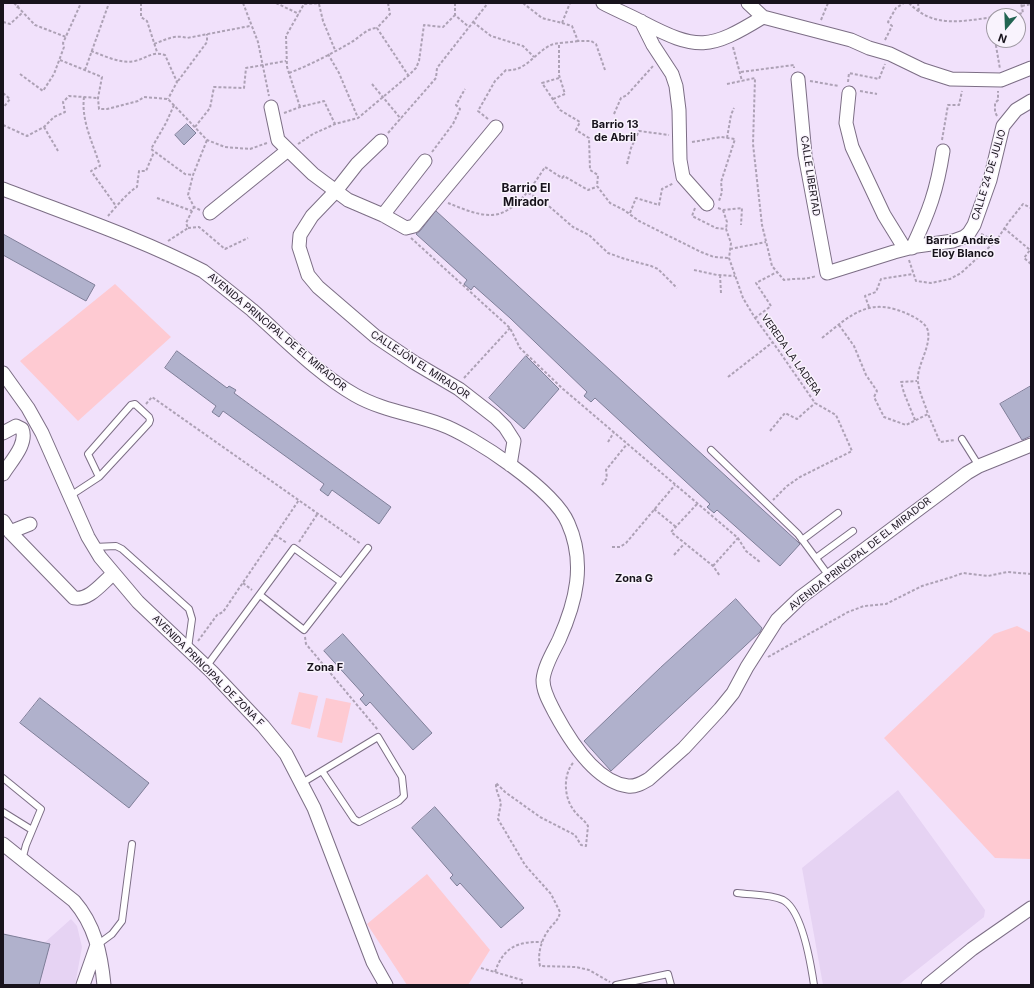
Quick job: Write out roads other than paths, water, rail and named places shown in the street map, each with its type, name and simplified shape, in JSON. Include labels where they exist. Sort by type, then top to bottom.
[{"type":"street","points":[[604,3],[668,36],[694,43],[706,44],[729,37],[763,17]]},
{"type":"street","points":[[748,3],[763,17],[851,40],[885,52],[936,75],[964,80],[1000,80],[1031,68]]},
{"type":"street","points":[[641,21],[653,45],[672,74],[676,86],[679,110],[679,141],[683,177],[712,206]]},
{"type":"street","name":"CALLE LIBERTAD","points":[[798,79],[805,155],[827,272]]},
{"type":"street","points":[[848,90],[846,123],[852,147],[884,216],[908,248],[926,219],[936,190],[943,151]]},
{"type":"street","name":"CALLE 24 DE JULIO","points":[[827,272],[908,248],[953,241],[964,237],[972,229],[990,180],[1004,126],[1016,110],[1031,101]]},
{"type":"street","points":[[272,113],[278,140],[335,192],[348,200],[383,215],[405,228],[414,226],[438,199],[496,127]]},
{"type":"street","name":"CALLEJÓN EL MIRADOR","points":[[381,141],[357,164],[335,192],[312,216],[300,235],[299,247],[312,281],[375,336],[470,397],[500,422],[512,436],[513,449],[510,465]]},
{"type":"street","points":[[210,213],[288,150]]},
{"type":"street","points":[[383,215],[425,161]]},
{"type":"street","name":"AVENIDA PRINCIPAL DE EL MIRADOR","points":[[3,189],[89,221],[204,271],[319,369],[355,395],[393,411],[424,419],[458,431],[510,465],[563,513],[573,536],[576,551],[578,572],[576,592],[566,624],[546,669],[543,682],[552,706],[565,732],[581,754],[599,771],[621,785],[640,785],[649,779],[684,748],[720,709],[732,693],[777,620],[801,597],[953,482],[978,466],[1031,445]]},
{"type":"street","name":"AVENIDA PRINCIPAL DE ZONA F","points":[[3,373],[28,408],[42,433],[94,547],[113,574],[138,602],[206,667],[278,743],[302,783],[314,808],[373,962],[386,985]]},
{"type":"street","points":[[3,434],[16,426],[22,429],[23,433],[21,445],[3,474]]},
{"type":"street","points":[[6,527],[30,524]]},
{"type":"street","points":[[6,527],[74,598],[81,599],[88,596],[113,574]]},
{"type":"street","points":[[3,844],[74,901],[88,920],[97,945],[104,985]]},
{"type":"street","points":[[928,985],[972,948],[1031,908]]},
{"type":"street","points":[[82,985],[97,945]]},
{"type":"lane","points":[[70,497],[99,477],[149,423],[150,420],[135,404],[131,405],[88,454],[99,477]]},
{"type":"lane","points":[[962,439],[978,466]]},
{"type":"lane","points":[[711,450],[802,540],[829,576]]},
{"type":"lane","points":[[802,540],[838,513]]},
{"type":"lane","points":[[816,558],[853,531]]},
{"type":"lane","points":[[94,547],[116,546],[122,549],[189,609],[192,619],[189,651]]},
{"type":"lane","points":[[206,667],[294,548],[341,582]]},
{"type":"lane","points":[[260,595],[304,630],[368,548]]},
{"type":"lane","points":[[302,783],[378,737],[402,776],[404,796],[399,801],[359,822],[354,819],[322,771]]},
{"type":"lane","points":[[3,778],[41,808],[22,860]]},
{"type":"lane","points":[[3,812],[32,830]]},
{"type":"lane","points":[[97,945],[112,934],[122,921],[132,844]]},
{"type":"lane","points":[[737,893],[782,900],[793,910],[811,966],[814,985]]},
{"type":"lane","points":[[616,984],[643,982],[668,974],[671,985]]},
{"type":"district","name":"Barrio 13 de Abril","points":[[615,131]]},
{"type":"district","name":"Barrio El Mirador","points":[[526,195]]},
{"type":"district","name":"Barrio Andrés Eloy Blanco","points":[[963,247]]},
{"type":"district","name":"Zona G","points":[[634,579]]},
{"type":"district","name":"Zona F","points":[[325,668]]}]
